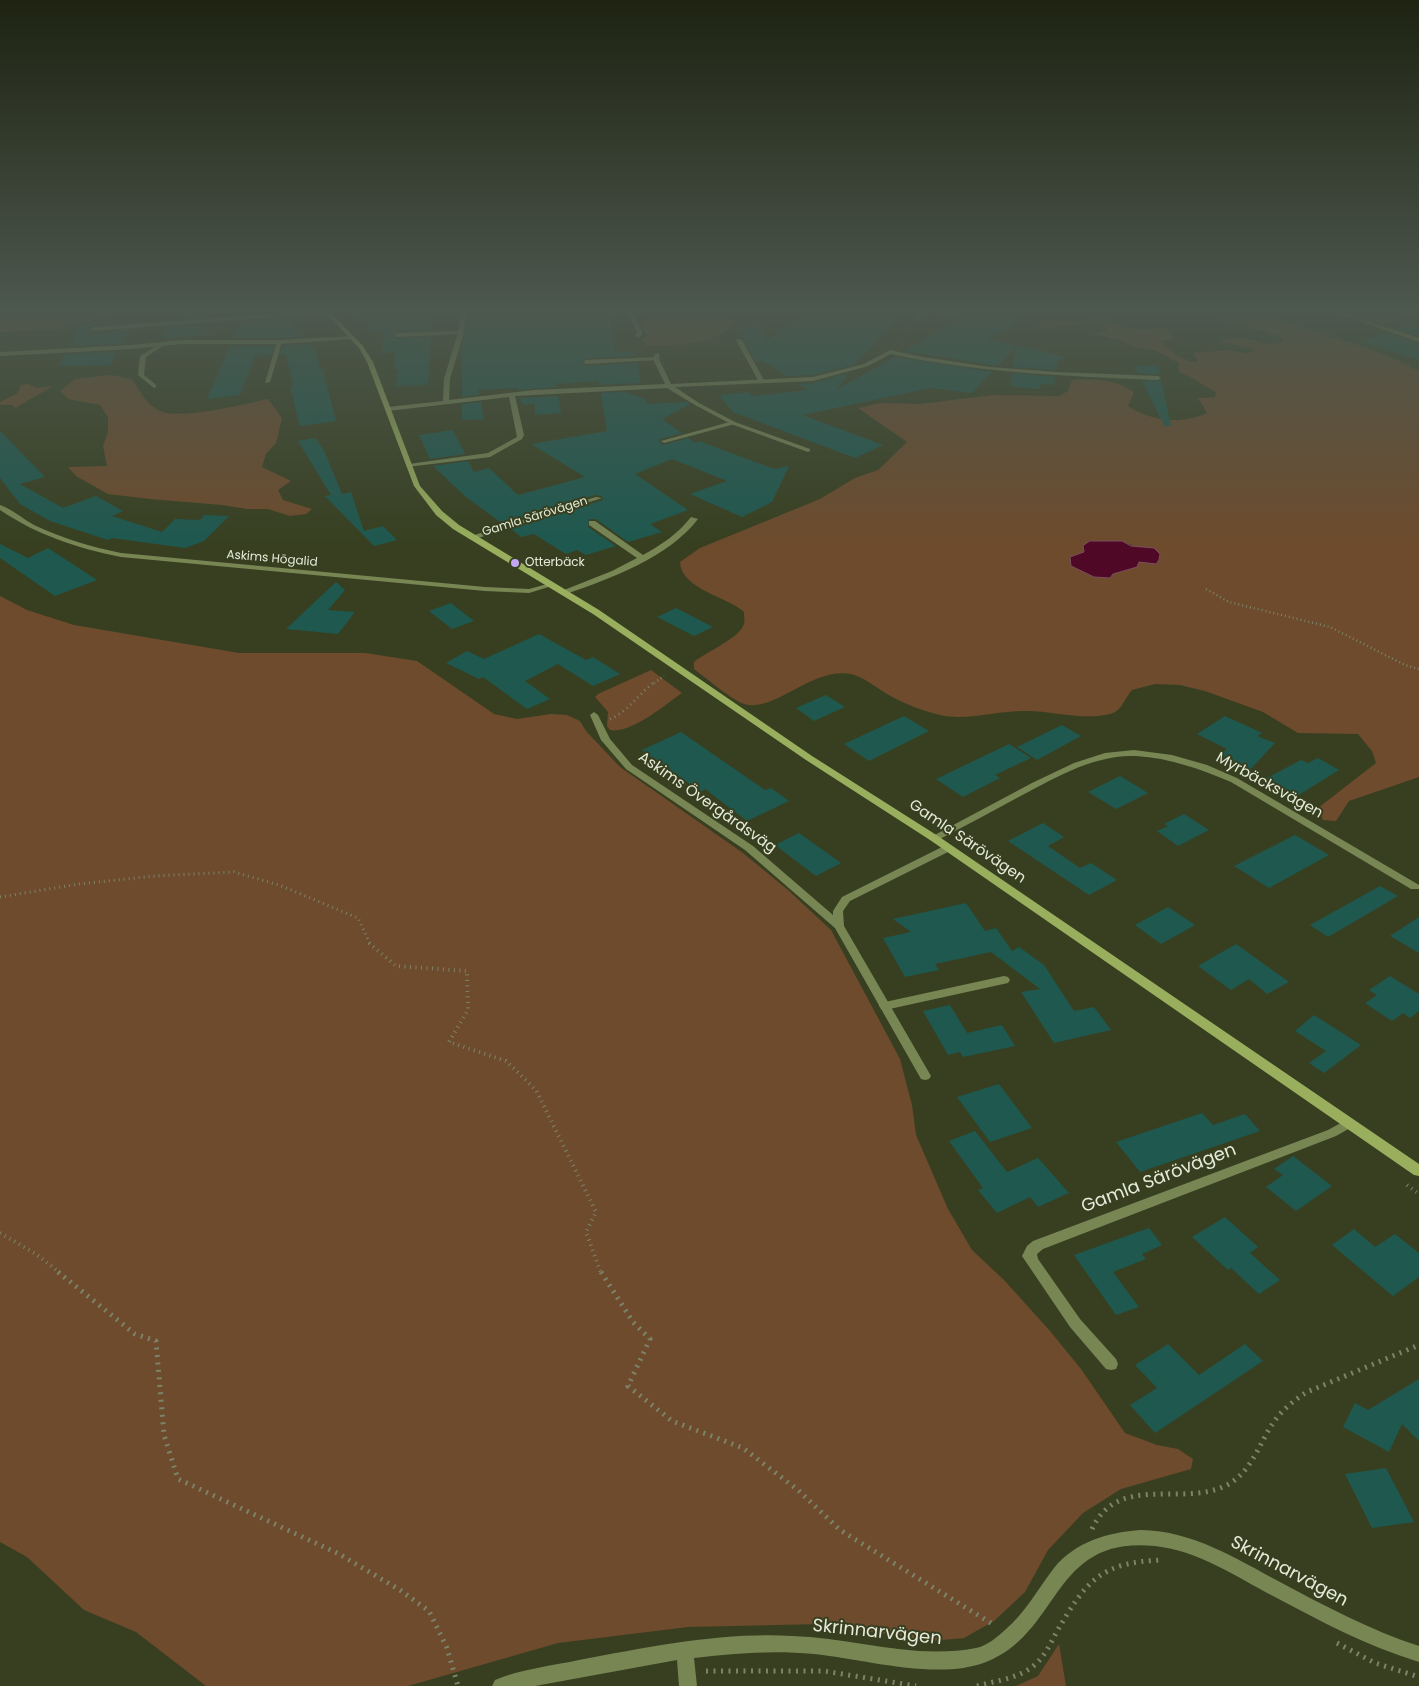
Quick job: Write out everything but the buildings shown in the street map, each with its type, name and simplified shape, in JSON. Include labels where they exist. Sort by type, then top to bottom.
[{"type":"street","name":"Gamla Särövägen","points":[[380,388],[417,486],[439,513],[472,537],[596,612],[809,758],[934,838],[1419,1171]]},
{"type":"street","points":[[446,402],[447,388]]},
{"type":"street","points":[[388,410],[562,390],[623,388]]},
{"type":"street","points":[[671,388],[707,410],[734,423],[808,450]]},
{"type":"street","points":[[409,466],[490,455],[520,438],[521,435],[512,395]]},
{"type":"street","points":[[664,441],[734,423]]},
{"type":"street","name":"Gamla Särövägen","points":[[472,537],[598,498]]},
{"type":"street","name":"Askims Högalid","points":[[0,508],[40,532],[100,551],[121,555],[495,590],[530,591],[551,585]]},
{"type":"street","points":[[563,592],[590,583],[642,558],[670,542],[694,518]]},
{"type":"street","points":[[592,524],[642,558]]},
{"type":"street","name":"Askims Övergårdsväg","points":[[596,719],[615,754],[628,767],[749,848],[839,926],[925,1076]]},
{"type":"street","name":"Myrbäcksvägen","points":[[934,838],[1077,766],[1112,755],[1151,754],[1204,767],[1234,780],[1415,887]]},
{"type":"street","points":[[839,926],[838,911],[846,899],[948,848]]},
{"type":"street","points":[[885,1006],[1004,980]]},
{"type":"street","name":"Gamla Särövägen","points":[[1111,1364],[1075,1323],[1033,1263],[1029,1256],[1032,1250],[1038,1245],[1332,1133],[1348,1124]]},
{"type":"street","name":"Skrinnarvägen","points":[[501,1686],[684,1649],[794,1644],[921,1661],[954,1660],[980,1656],[1023,1627],[1062,1572],[1076,1557],[1094,1546],[1120,1539],[1152,1538],[1183,1542],[1214,1554],[1365,1635],[1419,1654]]},
{"type":"street","points":[[684,1649],[688,1678]]},
{"type":"path","points":[[1206,589],[1230,602],[1252,609],[1330,627],[1405,665],[1419,669]]},
{"type":"path","points":[[596,719],[622,714],[646,688],[661,680],[666,673]]},
{"type":"path","points":[[0,897],[80,884],[155,876],[234,872],[279,885],[358,918],[370,944],[396,966],[467,971],[468,1010],[449,1042],[506,1061],[536,1090],[596,1212],[586,1232],[603,1277],[633,1322],[650,1339],[628,1386],[672,1422],[743,1448],[798,1490],[840,1530],[1012,1636]]},
{"type":"path","points":[[0,1233],[36,1254],[135,1334],[156,1341],[164,1435],[178,1480],[339,1554],[400,1590],[429,1611],[447,1648],[458,1686]]},
{"type":"path","points":[[1094,1546],[1090,1534],[1094,1519],[1110,1505],[1128,1498],[1148,1494],[1205,1492],[1227,1485],[1239,1476],[1280,1414],[1294,1400],[1307,1392],[1419,1344]]},
{"type":"path","points":[[977,1686],[1001,1680],[1031,1668],[1050,1643],[1088,1583],[1114,1567],[1138,1560],[1172,1560]]},
{"type":"path","points":[[1334,1642],[1375,1663],[1419,1677]]},
{"type":"path","points":[[688,1678],[824,1671],[916,1686]]},
{"type":"shaded area","points":[[20,388],[50,388],[15,408],[13,405],[0,405],[0,402],[18,393]]},
{"type":"shaded area","points":[[64,388],[137,388],[144,398],[157,409],[173,414],[215,410],[268,399],[282,418],[276,443],[266,454],[262,467],[291,481],[278,490],[283,500],[312,509],[306,514],[290,516],[268,509],[247,509],[108,494],[76,476],[68,467],[107,466],[103,446],[108,432],[108,417],[100,405],[68,399],[60,391]]},
{"type":"shaded area","points":[[1069,388],[1126,388],[1134,392],[1128,406],[1157,418],[1177,420],[1197,417],[1207,413],[1198,398],[1215,397],[1216,392],[1207,388],[1419,388],[1419,777],[1349,801],[1336,821],[1323,820],[1318,808],[1376,763],[1372,751],[1358,734],[1298,733],[1263,712],[1205,691],[1180,685],[1155,684],[1132,690],[1117,710],[1110,714],[1099,716],[1023,711],[950,717],[906,704],[856,675],[851,674],[836,674],[822,677],[768,702],[756,705],[744,704],[726,694],[694,669],[694,662],[730,640],[741,629],[744,623],[744,612],[688,579],[682,571],[680,562],[700,548],[820,499],[855,478],[878,470],[907,442],[858,408],[881,403],[920,404],[993,395],[1059,396],[1068,391]],"holes":[[[1090,541],[1122,541],[1139,548],[1137,567],[1113,574],[1070,557],[1084,552]]]},
{"type":"shaded area","points":[[1090,541],[1122,541],[1131,546],[1154,548],[1160,554],[1159,560],[1156,564],[1139,562],[1137,567],[1113,574],[1110,578],[1094,577],[1071,566],[1070,557],[1084,552],[1083,546]]},
{"type":"shaded area","points":[[0,596],[27,610],[74,625],[239,653],[365,653],[417,661],[494,714],[517,719],[551,714],[567,715],[580,721],[586,731],[620,767],[743,853],[788,890],[831,930],[900,1059],[912,1105],[916,1135],[948,1209],[972,1250],[1004,1280],[1050,1331],[1081,1369],[1125,1433],[1157,1445],[1178,1449],[1193,1459],[1191,1469],[1121,1489],[1083,1513],[1048,1550],[1025,1592],[994,1621],[964,1638],[932,1641],[820,1624],[688,1627],[558,1643],[408,1686],[206,1686],[136,1632],[84,1610],[27,1557],[0,1542]]},
{"type":"shaded area","points":[[651,670],[682,693],[638,723],[628,728],[610,730],[607,726],[608,712],[595,697]]},
{"type":"shaded area","points":[[1059,1644],[1066,1686],[1016,1686],[1038,1676]]},
{"type":"place","name":"Otterbäck","points":[[515,563]]}]
